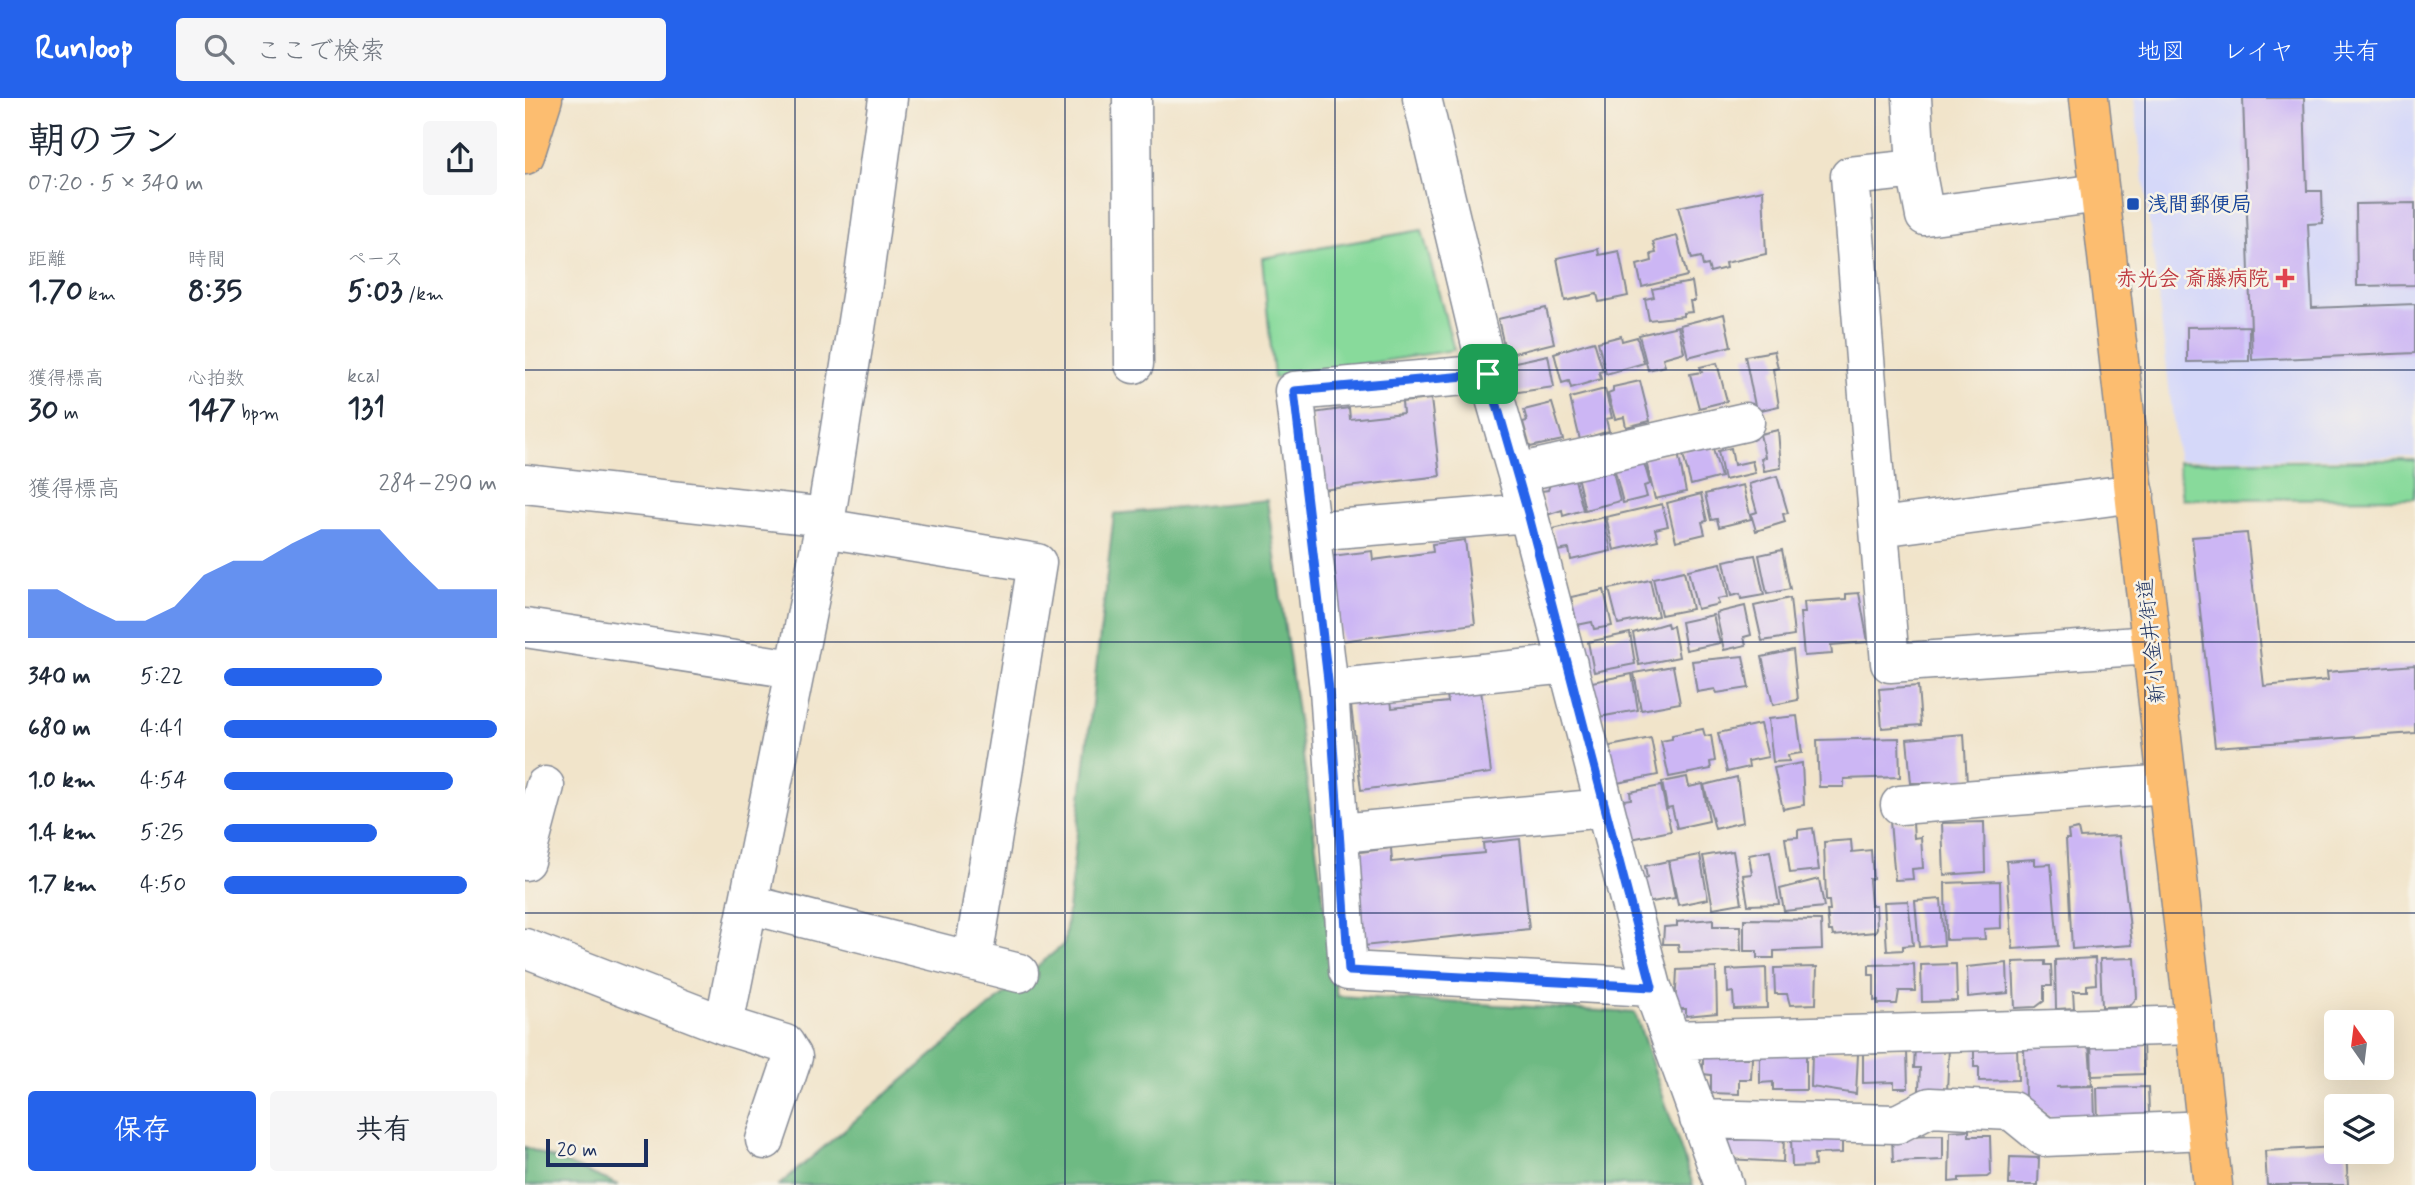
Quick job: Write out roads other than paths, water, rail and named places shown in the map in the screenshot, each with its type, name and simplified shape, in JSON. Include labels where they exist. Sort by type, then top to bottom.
[{"type":"main road","points":[[525,155],[543,98]]},
{"type":"main road","name":"新小金井街道","points":[[2089,98],[2213,1185]]},
{"type":"street","points":[[725,1025],[825,523],[862,290],[888,98]]},
{"type":"street","points":[[1132,98],[1134,364]]},
{"type":"street","points":[[1422,98],[1488,374],[1528,513],[1652,987],[1724,1185]]},
{"type":"street","points":[[1912,98],[1916,169],[1925,216],[2099,193]]},
{"type":"street","points":[[1916,169],[1850,176],[1890,663],[2152,645]]},
{"type":"street","points":[[1488,374],[1294,391],[1329,689],[1349,971],[1652,987]]},
{"type":"street","points":[[1517,473],[1745,422]]},
{"type":"street","points":[[525,484],[825,523],[1038,563],[973,959]]},
{"type":"street","points":[[1880,527],[2135,493]]},
{"type":"street","points":[[1311,531],[1528,513]]},
{"type":"street","points":[[525,628],[794,669]]},
{"type":"street","points":[[1329,689],[1568,664]]},
{"type":"street","points":[[1900,805],[2167,784]]},
{"type":"street","points":[[525,861],[545,786]]},
{"type":"street","points":[[1340,834],[1604,808]]},
{"type":"street","points":[[748,904],[973,959],[1019,973]]},
{"type":"street","points":[[525,948],[725,1025],[785,1044],[793,1057],[765,1140]]},
{"type":"street","points":[[1671,1040],[2195,1025]]},
{"type":"street","points":[[1699,1119],[1897,1124],[1930,1107],[2013,1111],[2044,1137],[2207,1130]]},
{"type":"place","name":"浅間郵便局","points":[[2133,204]]},
{"type":"place","name":"赤光会 斎藤病院","points":[[2285,278]]}]
